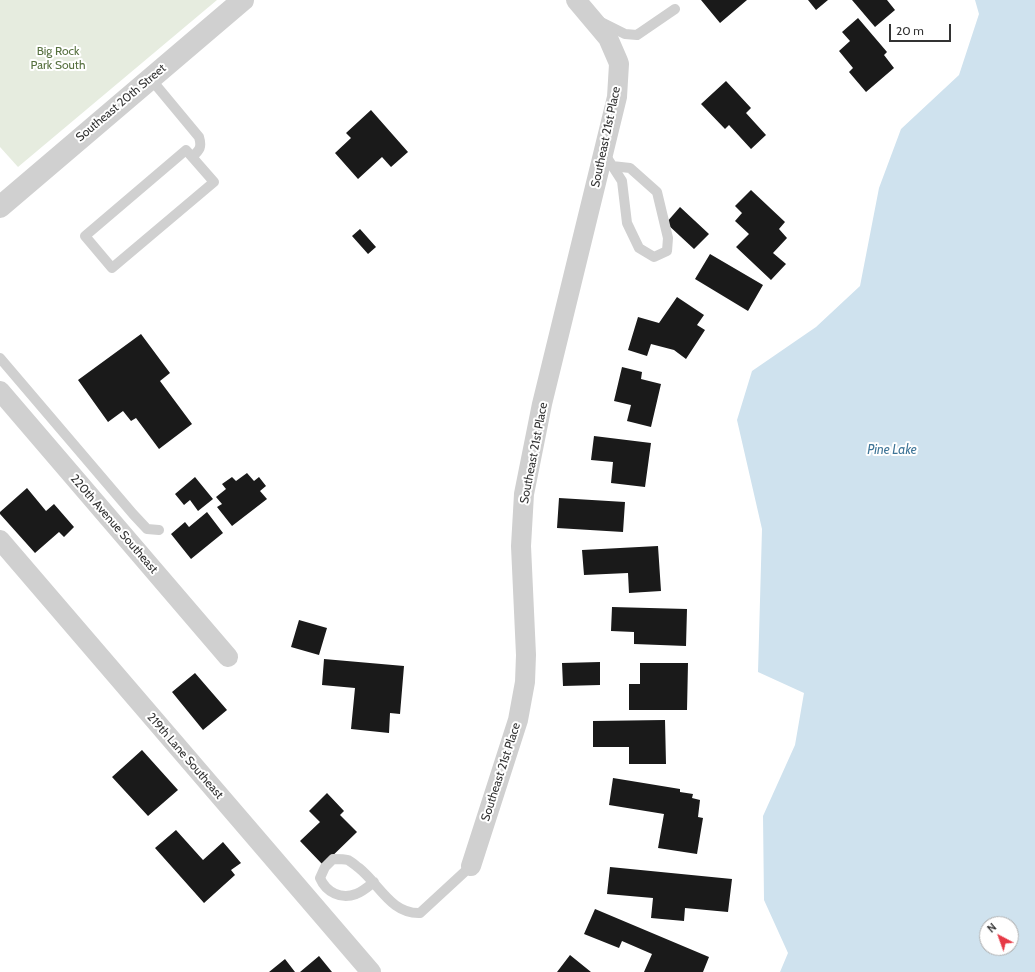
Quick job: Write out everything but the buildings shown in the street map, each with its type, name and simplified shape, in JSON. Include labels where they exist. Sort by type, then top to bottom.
[{"type":"street","name":"Southeast 20th Street","points":[[0,206],[243,0]]},
{"type":"street","points":[[576,0],[591,18]]},
{"type":"street","name":"Southeast 21st Place","points":[[471,866],[518,720],[525,682],[526,655],[521,546],[524,494],[542,404],[608,160],[617,97],[620,64],[608,38],[591,18]]},
{"type":"street","name":"220th Avenue Southeast","points":[[0,391],[228,657]]},
{"type":"street","name":"219th Lane Southeast","points":[[0,540],[371,972]]},
{"type":"lane","points":[[591,18],[631,36],[637,35],[675,9]]},
{"type":"lane","points":[[150,78],[199,137],[201,146],[200,150],[192,157]]},
{"type":"lane","points":[[186,150],[192,157],[214,182],[112,268],[85,236],[186,150]]},
{"type":"lane","points":[[608,160],[630,168],[657,192],[668,238],[668,251],[654,257],[639,248],[627,224],[622,181],[608,160]]},
{"type":"lane","points":[[0,358],[132,514],[147,529],[158,530]]},
{"type":"lane","points":[[374,882],[355,895],[339,895],[324,887],[320,878],[325,867],[333,859],[349,860],[374,882],[394,906],[408,913],[420,913],[471,866]]},
{"type":"green space","name":"Big Rock Park South","points":[[0,0],[217,0],[18,167],[0,147]]},
{"type":"water","name":"Pine Lake","points":[[975,0],[1035,0],[1035,972],[780,972],[788,953],[764,900],[763,816],[795,745],[804,693],[758,672],[762,529],[737,420],[752,371],[816,327],[860,286],[879,188],[901,129],[959,75],[979,14]]}]
